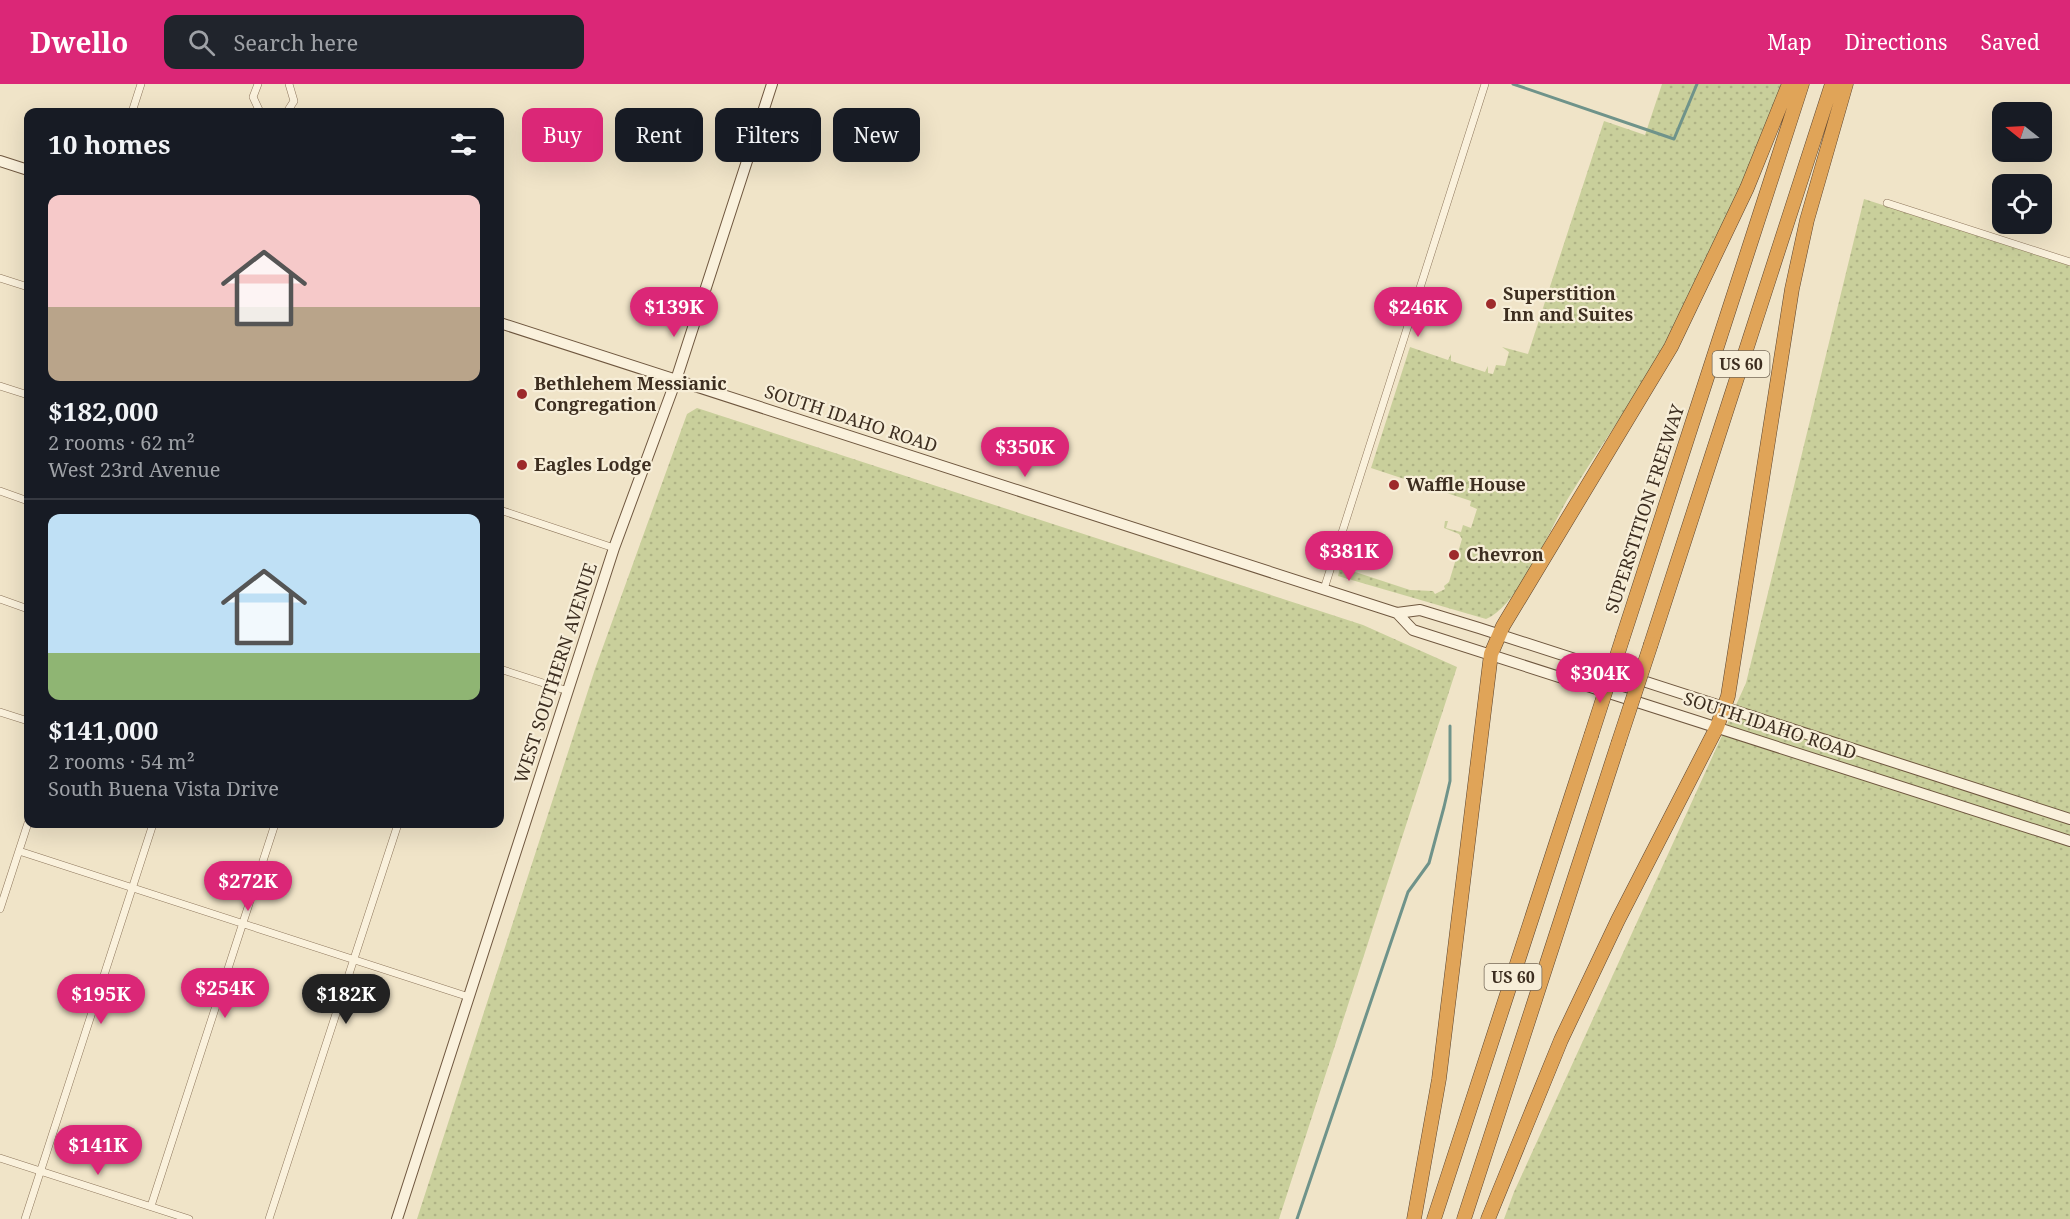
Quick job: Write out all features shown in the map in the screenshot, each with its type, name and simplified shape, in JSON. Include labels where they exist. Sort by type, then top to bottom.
[{"type":"highway","points":[[1414,1219],[1439,1079],[1491,654],[1499,635],[1671,347],[1734,218],[1789,84]]},
{"type":"highway","name":"SUPERSTITION FREEWAY","points":[[1434,1219],[1802,84]]},
{"type":"highway","name":"US 60","points":[[1464,1219],[1832,84]]},
{"type":"highway","points":[[1488,1219],[1561,1040],[1618,920],[1718,727],[1724,707],[1792,289],[1807,220],[1846,84]]},
{"type":"main road","name":"WEST SOUTHERN AVENUE","points":[[397,1219],[614,548],[676,380],[772,84]]},
{"type":"main road","points":[[0,161],[24,169]]},
{"type":"main road","name":"SOUTH IDAHO ROAD","points":[[504,324],[1397,613],[1420,610],[2070,819]]},
{"type":"main road","name":"SOUTH IDAHO ROAD","points":[[1397,613],[1413,630],[2070,841]]},
{"type":"street","points":[[133,108],[141,84]]},
{"type":"street","points":[[258,84],[253,97],[258,108]]},
{"type":"street","points":[[289,84],[294,101],[290,108]]},
{"type":"street","points":[[1324,589],[1485,84]]},
{"type":"street","points":[[1887,203],[2070,262]]},
{"type":"street","points":[[0,278],[24,286]]},
{"type":"street","points":[[0,386],[24,394]]},
{"type":"street","points":[[0,491],[24,500]]},
{"type":"street","points":[[504,511],[614,548]]},
{"type":"street","points":[[0,599],[24,608]]},
{"type":"street","points":[[504,670],[568,691]]},
{"type":"street","points":[[0,711],[24,720]]},
{"type":"street","points":[[0,909],[26,828]]},
{"type":"street","points":[[25,1219],[152,828]]},
{"type":"street","points":[[151,1206],[274,828]]},
{"type":"street","points":[[269,1219],[397,828]]},
{"type":"street","points":[[19,851],[469,997]]},
{"type":"street","points":[[0,1158],[189,1219]]},
{"type":"green space","points":[[1662,84],[1782,84],[1728,217],[1682,315],[1653,366],[1567,500],[1521,584],[1498,611],[1486,619],[1338,576],[1340,567],[1410,590],[1433,591],[1435,594],[1445,589],[1444,586],[1449,582],[1462,539],[1459,534],[1444,528],[1445,521],[1448,521],[1446,528],[1461,532],[1463,525],[1471,528],[1477,509],[1470,506],[1471,501],[1371,468],[1410,347],[1448,360],[1451,354],[1451,361],[1485,372],[1488,366],[1488,373],[1493,374],[1496,365],[1505,366],[1509,352],[1502,347],[1528,354],[1604,121],[1645,135]]},
{"type":"green space","points":[[1864,199],[2070,265],[2070,1219],[1504,1219],[1514,1192],[1746,683]]},
{"type":"green space","points":[[697,408],[1363,625],[1457,667],[1279,1219],[417,1219],[595,669],[687,414]]},
{"type":"waterway","points":[[1513,84],[1674,139],[1697,84]]},
{"type":"waterway","points":[[1297,1219],[1408,892],[1429,863],[1450,781],[1450,726]]},
{"type":"place","name":"Superstition Inn and Suites","points":[[1491,304]]},
{"type":"place","name":"Bethlehem Messianic Congregation","points":[[522,394]]},
{"type":"place","name":"Eagles Lodge","points":[[522,465]]},
{"type":"place","name":"Waffle House","points":[[1394,485]]},
{"type":"place","name":"Chevron","points":[[1454,555]]}]
